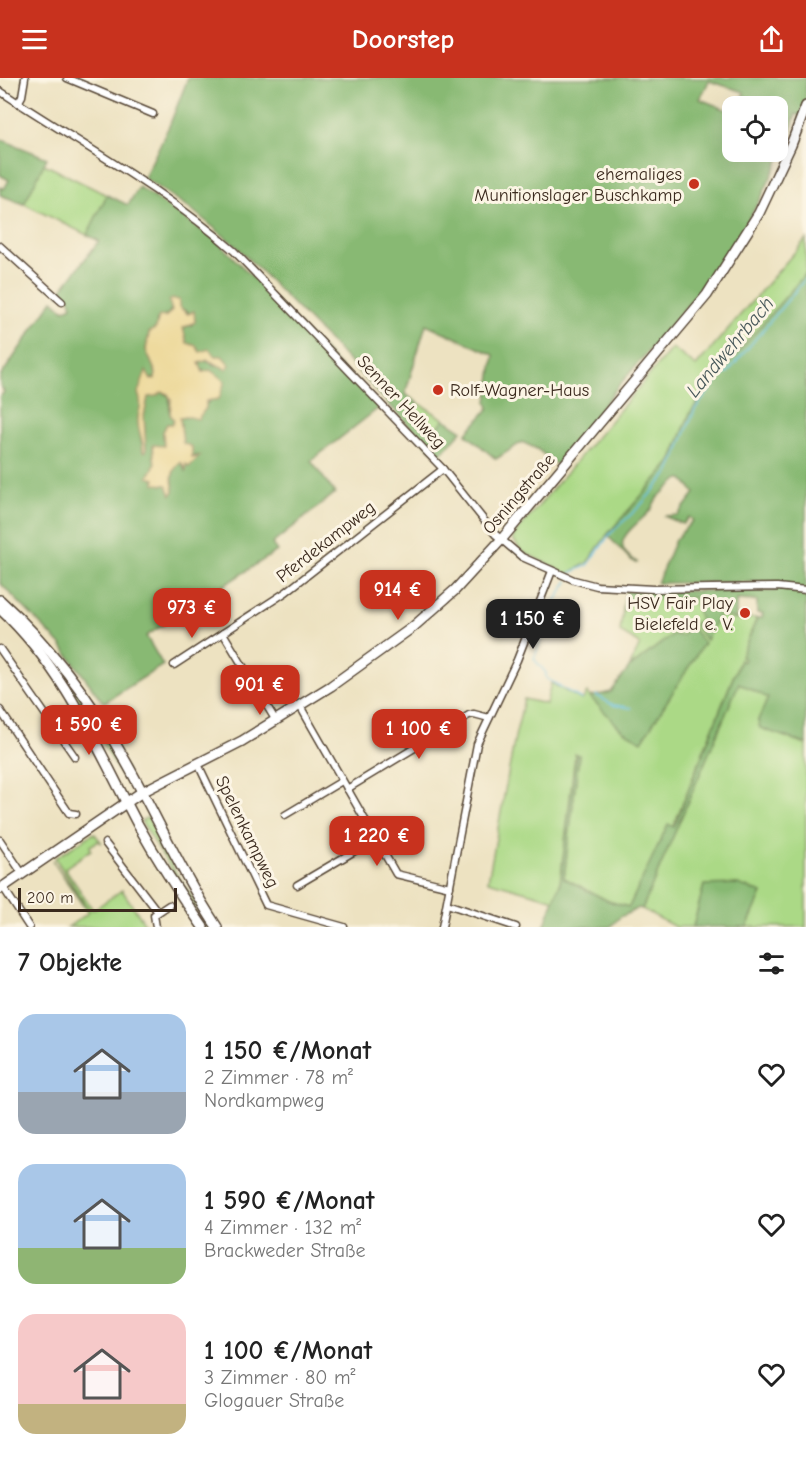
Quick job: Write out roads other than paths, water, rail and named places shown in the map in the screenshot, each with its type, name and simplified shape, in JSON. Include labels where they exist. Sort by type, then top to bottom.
[{"type":"main road","name":"Osningstraße","points":[[2,888],[127,801],[276,722],[413,627],[461,584],[501,540],[712,289],[766,199],[806,106]]},
{"type":"main road","points":[[0,600],[31,630],[75,681],[106,728],[190,884],[217,927]]},
{"type":"main road","points":[[0,609],[23,632],[69,692],[158,859],[203,927]]},
{"type":"street","points":[[18,103],[22,96],[25,78]]},
{"type":"street","points":[[67,78],[153,114]]},
{"type":"street","name":"Senner Hellweg","points":[[0,91],[203,224],[234,251],[351,370],[443,469],[501,540],[516,553],[582,583],[604,586],[653,589],[777,587],[806,590]]},
{"type":"street","points":[[0,246],[62,302]]},
{"type":"street","name":"Pferdekampweg","points":[[174,664],[300,581],[443,469]]},
{"type":"street","points":[[442,927],[475,752],[517,660],[552,571]]},
{"type":"street","points":[[223,633],[276,722]]},
{"type":"street","points":[[0,649],[75,757]]},
{"type":"street","points":[[300,706],[396,874],[450,887]]},
{"type":"street","points":[[0,710],[69,813],[76,814]]},
{"type":"street","points":[[347,789],[469,715],[489,718]]},
{"type":"street","name":"Spelenkampweg","points":[[198,764],[266,905],[344,927]]},
{"type":"street","points":[[285,815],[342,781]]},
{"type":"street","points":[[297,885],[375,839]]},
{"type":"street","points":[[0,840],[22,873]]},
{"type":"street","points":[[105,843],[158,912]]},
{"type":"street","points":[[2,888],[28,927]]},
{"type":"street","points":[[447,904],[516,927]]},
{"type":"street","points":[[156,927],[153,919],[158,912],[169,905]]},
{"type":"waterway","name":"Landwehrbach","points":[[570,573],[588,565],[610,534],[639,507],[670,471],[695,409],[806,278]]},
{"type":"waterway","name":"Landwehrbach","points":[[568,581],[541,624],[541,639],[534,659],[546,673],[546,678],[581,699]]},
{"type":"waterway","name":"Landwehrbach","points":[[596,695],[613,705],[631,708]]},
{"type":"waterway","points":[[0,881],[12,873]]},
{"type":"place","name":"ehemaliges Munitionslager Buschkamp","points":[[694,184]]},
{"type":"place","name":"Rolf-Wagner-Haus","points":[[438,390]]},
{"type":"place","name":"HSV Fair Play Bielefeld e. V.","points":[[745,613]]}]
